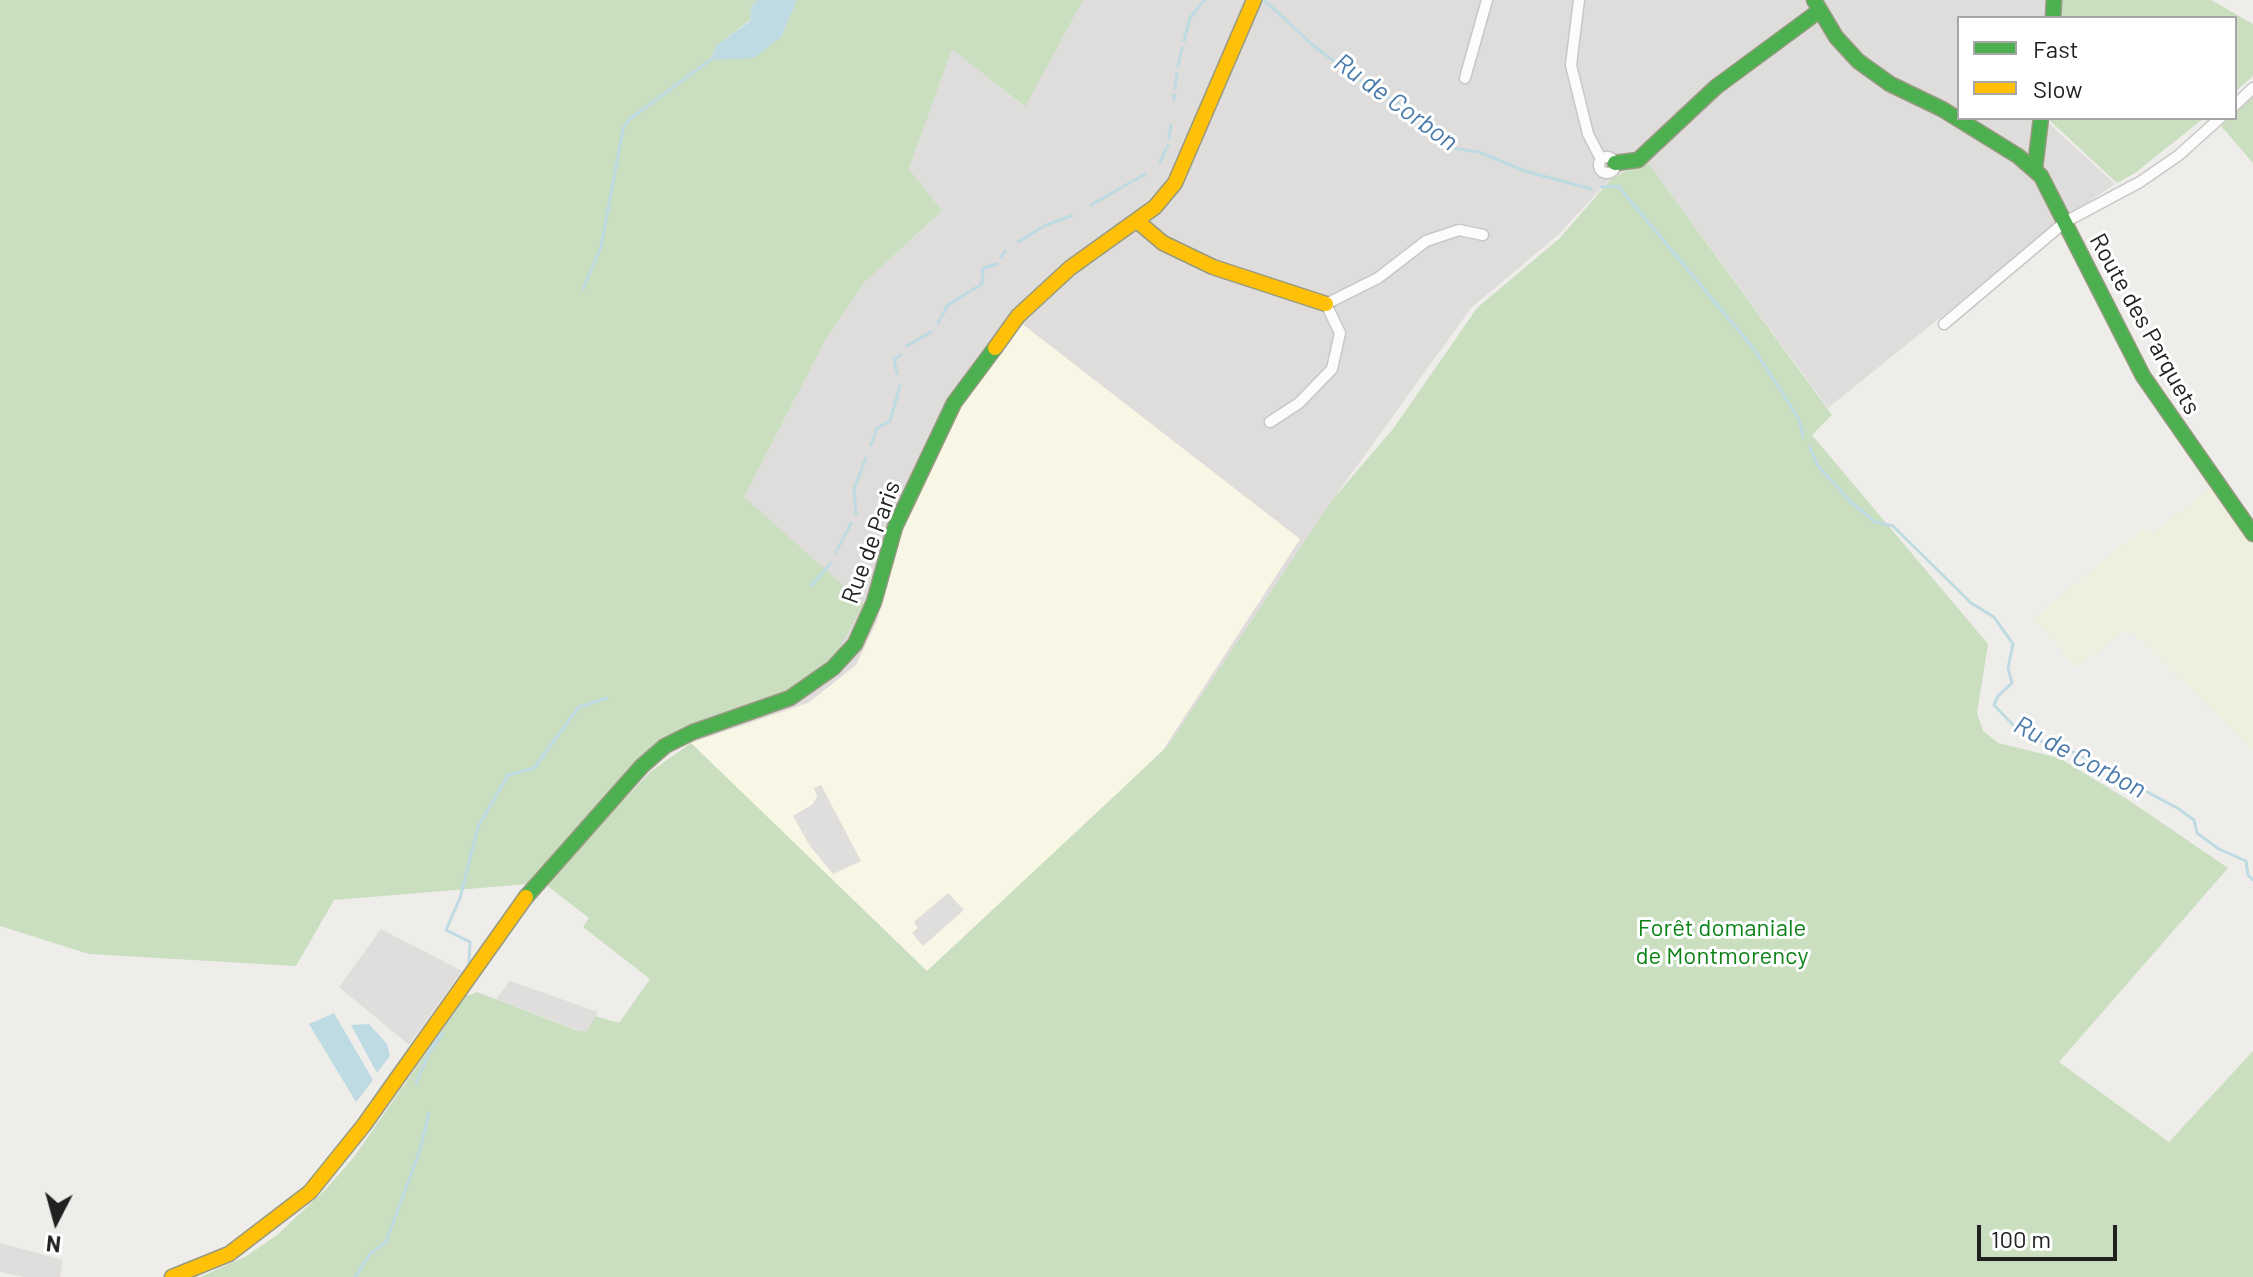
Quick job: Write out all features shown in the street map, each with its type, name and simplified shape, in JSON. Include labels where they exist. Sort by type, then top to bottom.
[{"type":"main road","name":"Rue de Paris","points":[[172,1277],[229,1254],[266,1229],[310,1192],[338,1161],[518,906],[593,820],[665,746],[693,732],[790,698],[833,668],[855,644],[874,602],[895,527],[954,403],[978,366],[1033,302],[1070,268],[1155,207],[1178,178],[1254,0]]},
{"type":"main road","points":[[1608,161],[1638,160],[1716,87],[1817,5],[1844,47],[1874,73],[1957,119]]},
{"type":"main road","points":[[1959,120],[2035,168],[2041,120]]},
{"type":"main road","name":"Route des Parquets","points":[[2035,168],[2143,376],[2253,534]]},
{"type":"main road","points":[[1137,221],[1163,243],[1213,267],[1326,304]]},
{"type":"street","points":[[1465,78],[1487,0]]},
{"type":"street","points":[[1579,0],[1571,65],[1588,134],[1608,161]]},
{"type":"street","points":[[2237,103],[2253,88]]},
{"type":"street","points":[[1944,324],[2065,222],[2140,182],[2179,155],[2218,120]]},
{"type":"street","points":[[1270,422],[1299,403],[1332,369],[1340,333],[1326,304],[1378,278],[1426,241],[1459,230],[1483,235]]},
{"type":"shaded area","points":[[1083,0],[2049,0],[2046,16],[1957,16],[1957,120],[2045,120],[2115,184],[2055,225],[1828,408],[1646,160],[1611,178],[1559,234],[1471,308],[1333,499],[1170,746],[927,970],[691,743],[787,693],[744,497],[827,337],[865,282],[942,211],[909,170],[952,48],[1024,107]]},
{"type":"shaded area","points":[[1021,323],[1300,539],[1163,750],[1035,873],[931,967],[901,990],[874,922],[691,743],[808,703],[856,665],[877,621],[895,544],[961,403]]},
{"type":"shaded area","points":[[2210,487],[2253,543],[2253,750],[2128,629],[2077,667],[2033,619],[2143,528],[2153,534]]},
{"type":"shaded area","points":[[821,785],[861,861],[833,874],[810,846],[793,816],[813,804],[817,796],[814,788]]},
{"type":"shaded area","points":[[948,893],[964,910],[923,946],[912,933],[918,928],[914,922]]},
{"type":"shaded area","points":[[381,929],[462,971],[409,1045],[339,987]]},
{"type":"shaded area","points":[[510,981],[598,1012],[586,1033],[496,999]]},
{"type":"shaded area","points":[[0,1243],[63,1260],[60,1277],[24,1277],[0,1272]]},
{"type":"green space","points":[[0,0],[758,0],[751,7],[750,20],[717,45],[710,59],[765,47],[781,37],[797,0],[1083,0],[1025,107],[952,49],[909,169],[942,211],[865,282],[827,337],[744,497],[864,604],[833,659],[812,678],[785,693],[664,737],[528,884],[334,900],[296,966],[89,954],[0,926]]},
{"type":"green space","points":[[2058,0],[2211,0],[2253,24],[2253,76],[2237,90],[2237,16],[2057,16]]},
{"type":"green space","points":[[2253,93],[2253,163],[2221,126],[2227,120],[2237,120],[2237,110]]},
{"type":"green space","points":[[2049,120],[2201,120],[2135,173],[2117,183]]},
{"type":"green space","name":"Forêt domaniale de Montmorency","points":[[1646,160],[1832,415],[1812,435],[1988,644],[1977,713],[1983,731],[1998,743],[2059,758],[2130,801],[2228,868],[2059,1062],[2169,1142],[2253,1051],[2253,1277],[200,1277],[245,1257],[277,1235],[326,1189],[354,1157],[466,996],[477,992],[579,1031],[585,1021],[595,1016],[619,1023],[650,979],[583,927],[589,918],[545,884],[650,772],[691,743],[927,971],[1168,746],[1333,499],[1393,429],[1477,308],[1560,238],[1611,179]]},
{"type":"water","points":[[758,0],[797,0],[781,37],[754,58],[710,60],[717,45],[750,21],[751,7]]},
{"type":"water","points":[[334,1013],[373,1080],[356,1102],[309,1024]]},
{"type":"water","points":[[369,1024],[387,1044],[390,1056],[377,1073],[351,1025]]},
{"type":"waterway","name":"Ru de Corbon","points":[[1264,0],[1315,47],[1368,86],[1437,126],[1452,148],[1479,152],[1525,171],[1591,189]]},
{"type":"waterway","points":[[1184,41],[1190,18],[1201,4]]},
{"type":"waterway","points":[[1178,66],[1182,48]]},
{"type":"waterway","points":[[583,289],[601,247],[623,129],[630,119],[710,60]]},
{"type":"waterway","points":[[1175,88],[1177,73]]},
{"type":"waterway","points":[[1174,94],[1174,100]]},
{"type":"waterway","points":[[1169,138],[1171,125]]},
{"type":"waterway","points":[[1160,162],[1168,145]]},
{"type":"waterway","points":[[1091,205],[1145,174]]},
{"type":"waterway","name":"Ru de Corbon","points":[[1601,187],[1618,186],[1754,349],[1799,419],[1803,436]]},
{"type":"waterway","points":[[1018,242],[1046,225],[1071,216]]},
{"type":"waterway","points":[[1001,257],[1005,251]]},
{"type":"waterway","points":[[938,323],[948,305],[982,284],[983,268],[997,264]]},
{"type":"waterway","points":[[907,346],[931,332]]},
{"type":"waterway","points":[[897,373],[894,359],[901,355]]},
{"type":"waterway","points":[[871,445],[877,428],[890,421],[900,386]]},
{"type":"waterway","name":"Ru de Corbon","points":[[1809,446],[1818,466],[1851,502],[1875,522],[1893,526],[1971,603],[1994,617],[2013,644],[2008,668],[2012,683],[1998,696],[1994,705],[2016,728],[2062,752],[2071,751],[2179,809],[2194,820],[2197,833],[2219,849],[2246,861],[2248,875],[2253,880]]},
{"type":"waterway","points":[[856,514],[854,489],[866,458]]},
{"type":"waterway","points":[[836,552],[851,523]]},
{"type":"waterway","points":[[811,586],[831,563]]},
{"type":"waterway","points":[[469,962],[470,942],[446,930],[460,898],[478,827],[508,775],[534,768],[579,707],[607,698]]},
{"type":"waterway","points":[[416,1083],[430,1051],[443,1033]]},
{"type":"waterway","points":[[355,1277],[370,1254],[386,1242],[420,1150],[429,1113]]},
{"type":"traffic: fast","points":[[1814,0],[1836,37],[1858,61],[1890,84],[1957,118]]},
{"type":"traffic: fast","points":[[2053,16],[2054,0]]},
{"type":"traffic: fast","points":[[1615,163],[1638,160],[1716,87],[1819,11]]},
{"type":"traffic: fast","points":[[1960,120],[2018,156],[2041,176],[2143,376],[2253,534]]},
{"type":"traffic: fast","points":[[2035,168],[2041,120]]},
{"type":"traffic: fast","points":[[526,897],[642,766],[665,746],[693,732],[790,698],[833,668],[855,644],[874,602],[895,527],[954,403],[995,348]]},
{"type":"traffic: slow","points":[[995,348],[1018,316],[1070,268],[1155,207],[1175,183],[1254,0]]},
{"type":"traffic: slow","points":[[1137,221],[1163,243],[1213,267],[1326,304]]},
{"type":"traffic: slow","points":[[172,1277],[229,1254],[310,1192],[364,1125],[526,897]]}]
